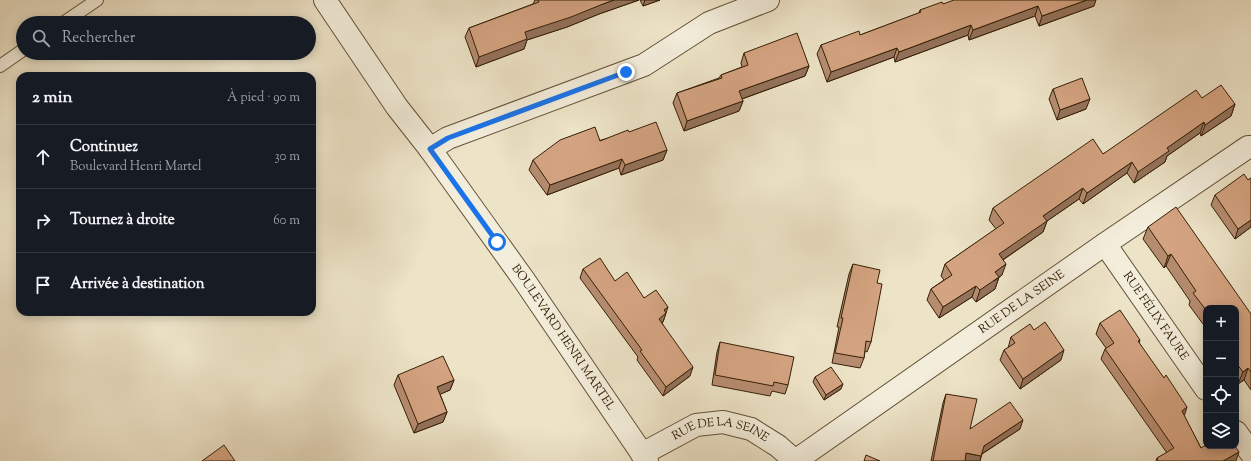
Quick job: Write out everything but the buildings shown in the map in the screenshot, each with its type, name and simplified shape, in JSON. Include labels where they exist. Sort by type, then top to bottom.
[{"type":"street","name":"BOULEVARD HENRI MARTEL","points":[[325,0],[397,107],[430,149],[524,280],[644,458]]},
{"type":"street","points":[[430,149],[448,138],[644,65],[709,23],[768,0]]},
{"type":"street","name":"RUE DE LA SEINE","points":[[644,458],[696,425],[723,422],[751,429],[778,446],[795,461],[1105,244],[1248,147],[1251,147]]},
{"type":"street","name":"RUE FÉLIX FAURE","points":[[1105,244],[1203,385]]},
{"type":"street","points":[[1239,436],[1251,453]]},
{"type":"lane","points":[[73,16],[97,0]]},
{"type":"lane","points":[[0,66],[16,55]]},
{"type":"route","points":[[497,242],[430,149],[448,138],[626,72]]}]
